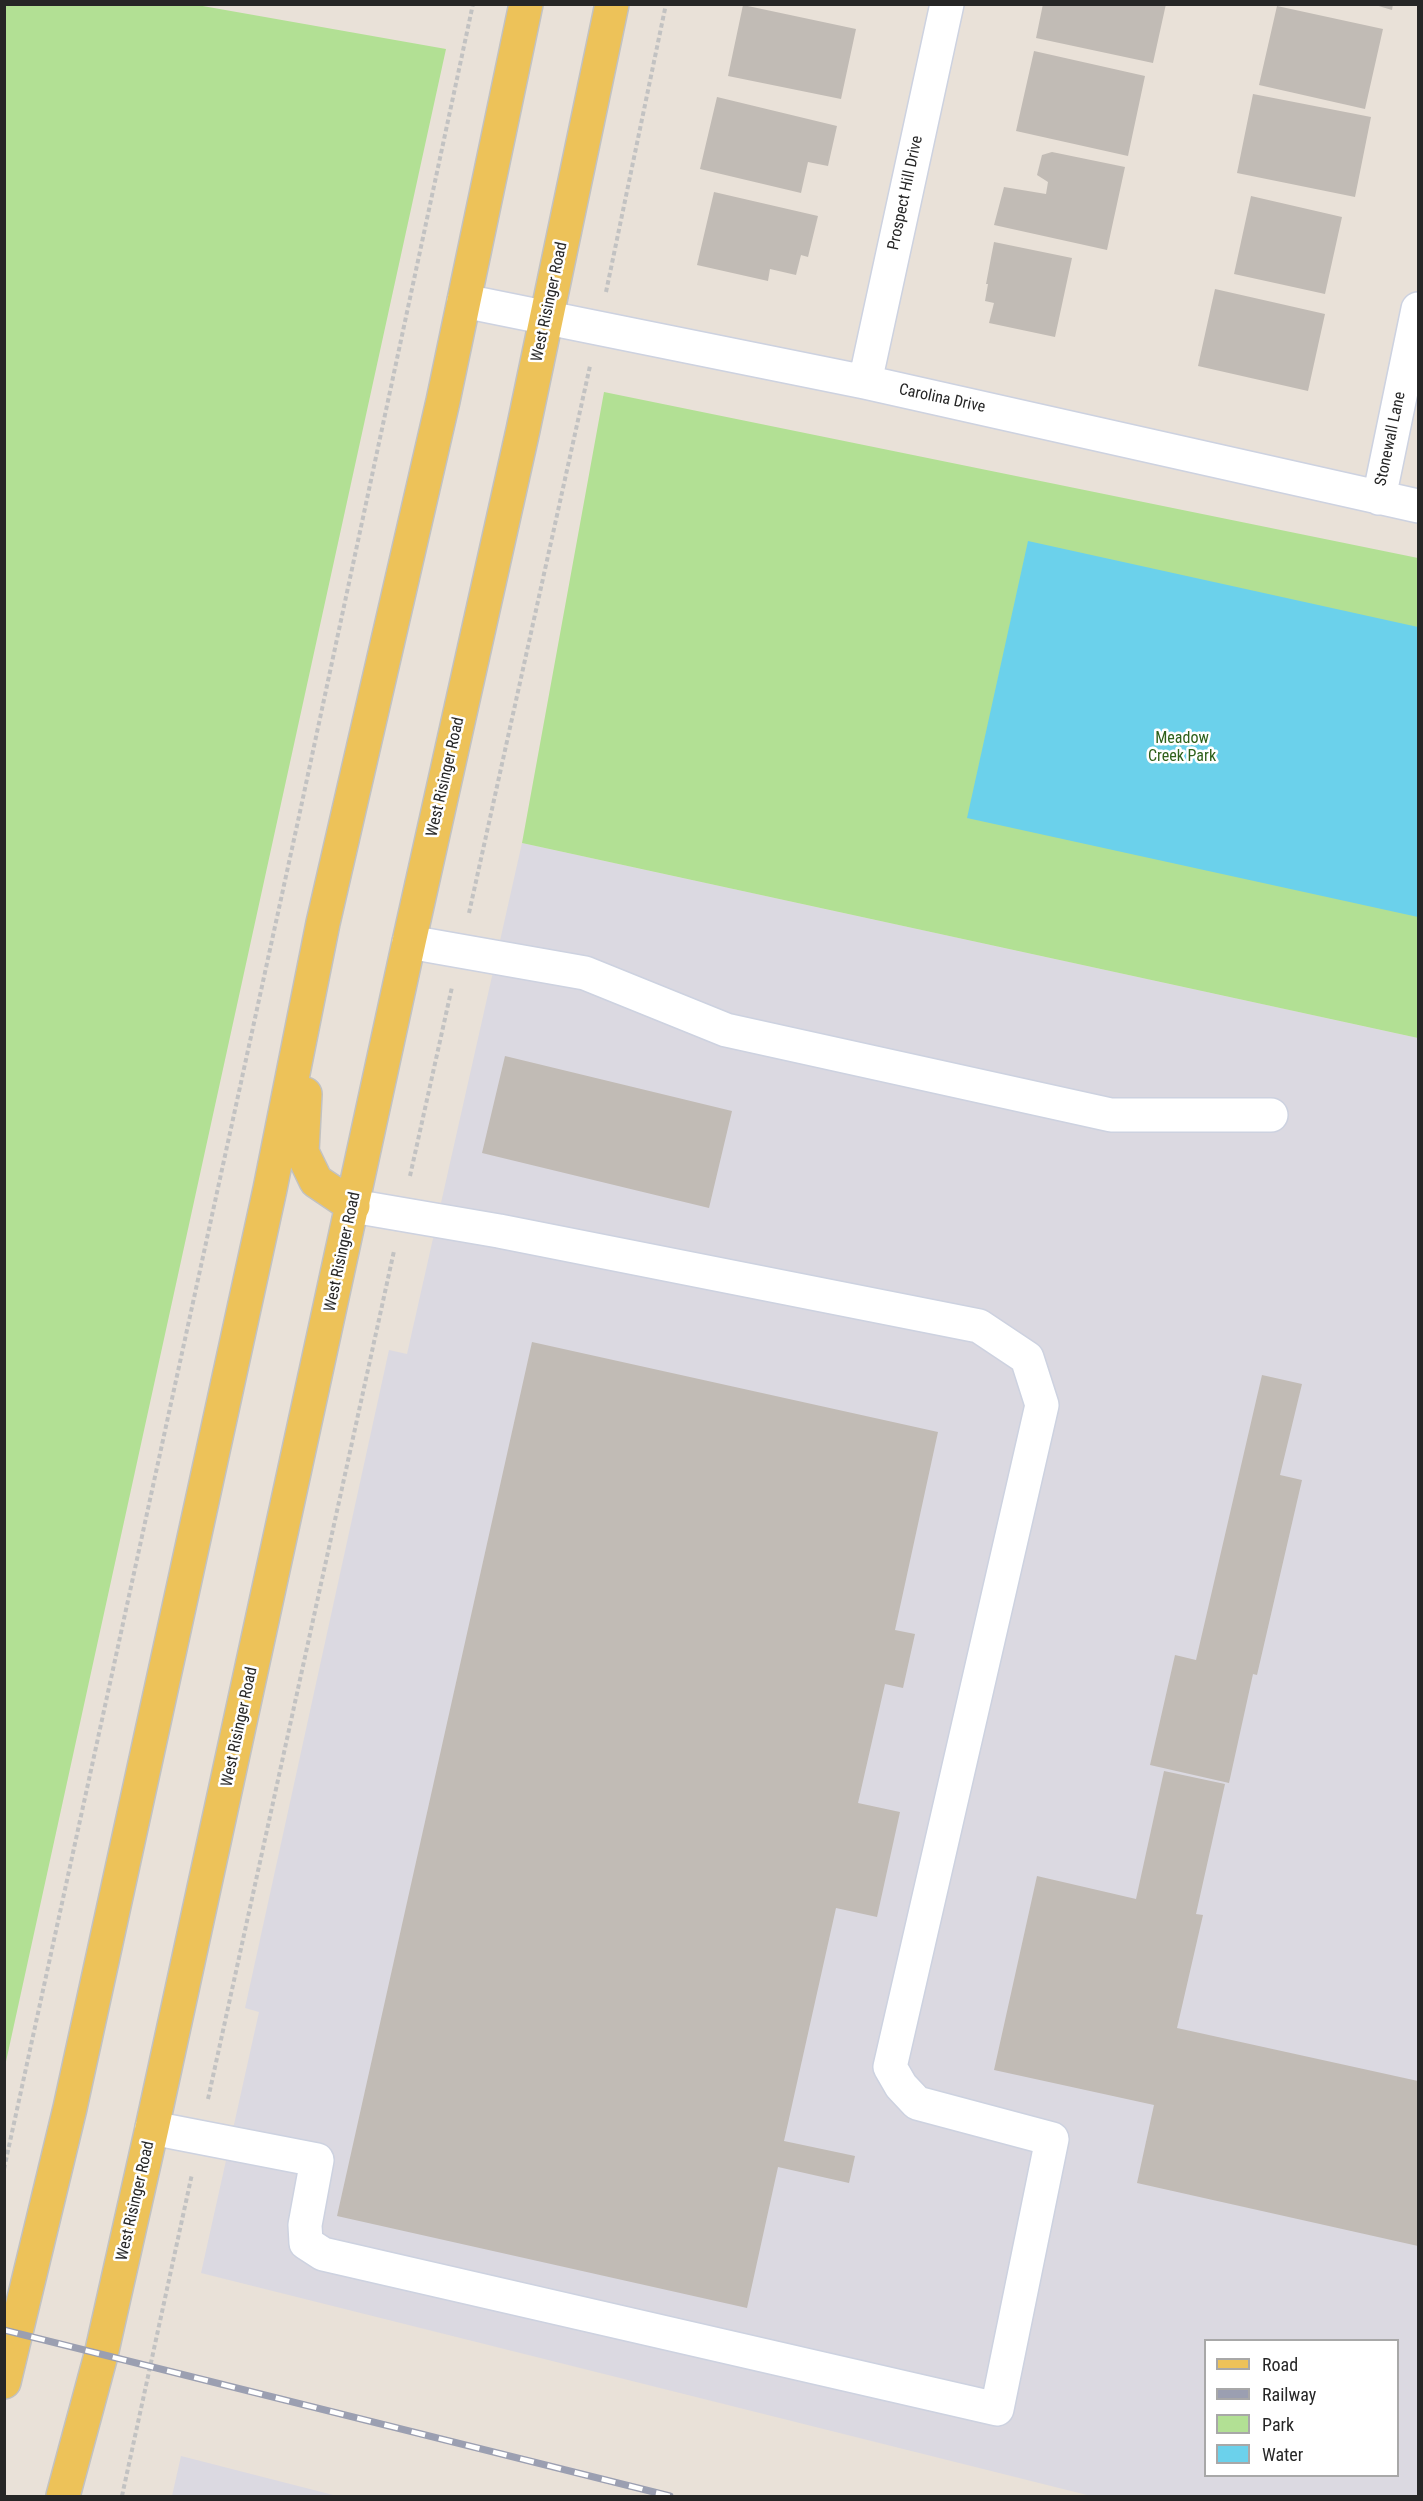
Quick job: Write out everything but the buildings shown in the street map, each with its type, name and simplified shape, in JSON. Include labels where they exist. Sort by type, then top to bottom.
[{"type":"main road","points":[[4,2382],[72,2096],[270,1189],[323,923],[355,791],[464,302],[526,4]]},
{"type":"main road","name":"West Risinger Road","points":[[63,2496],[100,2355],[152,2128],[546,318],[612,4]]},
{"type":"main road","points":[[353,1206],[316,1181],[303,1152],[305,1090],[361,849],[363,821],[355,791]]},
{"type":"street","name":"Prospect Hill Drive","points":[[865,382],[947,4]]},
{"type":"street","name":"Carolina Drive","points":[[464,302],[865,382],[1419,506]]},
{"type":"street","name":"Stonewall Lane","points":[[1379,498],[1419,309]]},
{"type":"street","points":[[409,942],[585,973],[726,1030],[1111,1115],[1271,1115]]},
{"type":"street","points":[[152,2128],[317,2160],[305,2225],[306,2243],[323,2253],[997,2409],[1052,2139],[917,2103],[901,2086],[890,2067],[1042,1405],[1027,1358],[980,1326],[499,1231],[353,1206]]},
{"type":"path","points":[[4,2169],[298,821],[472,4]]},
{"type":"shaded area","points":[[522,843],[1418,1038],[1418,2496],[1091,2496],[201,2273],[259,2012],[245,2008],[389,1350],[407,1354]]},
{"type":"shaded area","points":[[181,2456],[337,2496],[172,2496]]},
{"type":"green space","points":[[5,4],[197,5],[446,49],[5,2066]]},
{"type":"green space","name":"Meadow Creek Park","points":[[604,392],[1418,558],[1418,1038],[522,843]]},
{"type":"water","points":[[1028,541],[1418,627],[1418,917],[967,818]]},
{"type":"railway","points":[[4,2330],[670,2496]]}]
